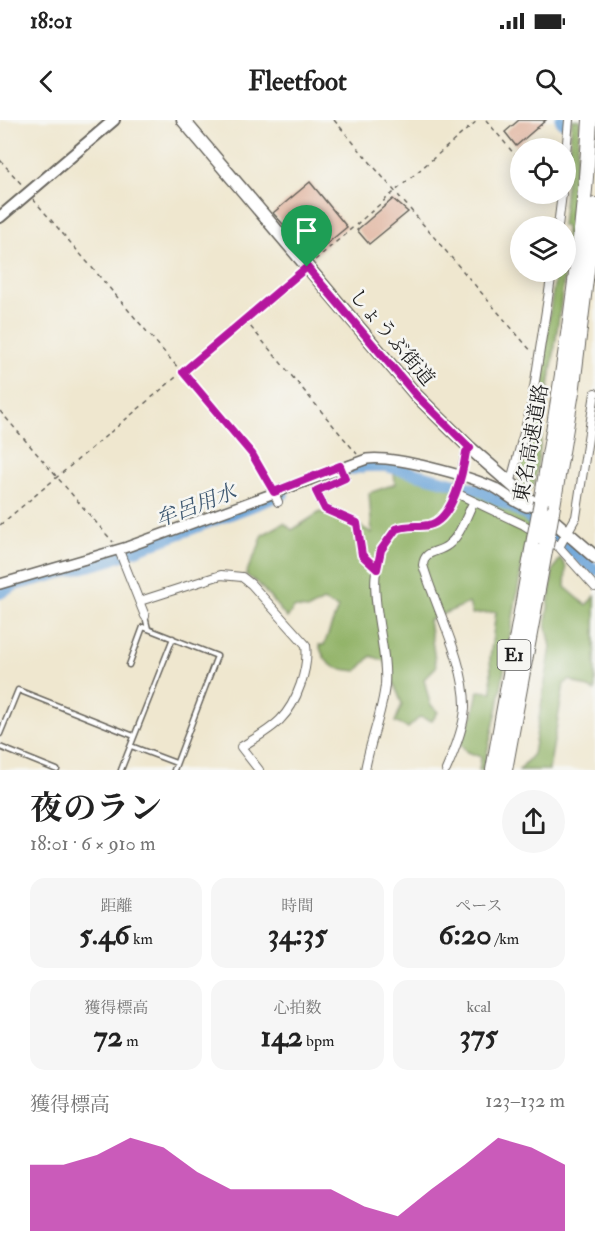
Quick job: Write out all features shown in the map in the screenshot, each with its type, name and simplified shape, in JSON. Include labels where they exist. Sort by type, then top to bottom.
[{"type":"highway","name":"東名高速道路","points":[[492,770],[556,542],[537,503],[575,278],[590,120]]},
{"type":"highway","name":"東名高速道路","points":[[506,770],[556,542],[552,512],[573,386],[595,205]]},
{"type":"main road","points":[[0,217],[114,120]]},
{"type":"main road","name":"しょうぶ街道","points":[[183,120],[416,395],[510,484],[537,503],[556,542],[595,557]]},
{"type":"street","points":[[567,138],[569,120]]},
{"type":"street","points":[[510,484],[531,407],[551,282]]},
{"type":"street","points":[[556,542],[576,517],[595,393]]},
{"type":"street","points":[[365,770],[385,686],[386,670],[376,611],[377,569],[381,550],[396,529],[435,523],[456,492],[466,452],[470,448]]},
{"type":"street","points":[[377,569],[362,555],[357,523],[325,509],[316,491],[359,460],[383,459],[461,478],[495,489],[527,507],[537,503]]},
{"type":"street","points":[[0,584],[120,555],[342,471]]},
{"type":"street","points":[[456,492],[473,503],[556,542],[595,587]]},
{"type":"street","points":[[446,770],[464,718],[465,700],[454,652],[423,565],[424,558],[429,552],[446,547],[454,539],[473,503]]},
{"type":"street","points":[[120,555],[145,616]]},
{"type":"street","points":[[140,601],[221,575],[242,578],[251,584],[270,608],[306,645],[300,684],[286,713],[280,720],[241,747],[259,770]]},
{"type":"lane","points":[[145,616],[148,629]]},
{"type":"lane","points":[[129,664],[143,627],[217,656],[174,770]]},
{"type":"lane","points":[[121,770],[173,638]]},
{"type":"lane","points":[[0,734],[18,690],[135,736]]},
{"type":"lane","points":[[131,746],[176,764]]},
{"type":"lane","points":[[0,747],[57,770]]},
{"type":"path","points":[[334,120],[536,356],[540,357]]},
{"type":"path","points":[[0,525],[478,120]]},
{"type":"path","points":[[486,120],[510,149]]},
{"type":"path","points":[[0,160],[252,454],[276,497]]},
{"type":"path","points":[[245,319],[357,450],[359,460]]},
{"type":"path","points":[[0,411],[120,555]]},
{"type":"green space","points":[[572,120],[580,120],[576,166],[576,138],[570,138]]},
{"type":"green space","points":[[564,204],[573,204],[572,216],[563,216]]},
{"type":"green space","points":[[554,282],[564,282],[534,486],[530,489],[519,482],[519,472],[531,434]]},
{"type":"green space","points":[[394,472],[466,489],[500,503],[516,512],[529,524],[498,706],[483,770],[479,770],[481,757],[467,752],[460,744],[473,714],[478,691],[492,692],[490,658],[496,612],[472,614],[469,603],[429,620],[436,667],[424,679],[430,704],[438,712],[432,721],[420,717],[408,728],[395,722],[402,704],[385,661],[371,656],[357,671],[332,666],[322,653],[319,645],[324,645],[338,608],[323,601],[309,609],[294,608],[287,618],[258,583],[246,575],[262,535],[284,523],[292,530],[320,512],[349,520],[372,533],[369,493],[395,484]]},
{"type":"green space","points":[[560,558],[566,567],[565,587],[586,605],[595,596],[595,691],[570,680],[564,684],[549,770],[519,770],[533,754],[551,647],[546,623],[553,570]]},
{"type":"building","points":[[519,120],[546,120],[525,138],[510,138],[505,132]]},
{"type":"building","points":[[310,182],[347,227],[312,256],[273,213]]},
{"type":"building","points":[[393,199],[408,212],[369,244],[357,230]]},
{"type":"waterway","name":"牟呂用水","points":[[344,471],[366,466],[386,466],[479,490],[525,514],[595,570]]},
{"type":"waterway","name":"牟呂用水","points":[[0,593],[15,585],[107,561],[283,494]]},
{"type":"route","points":[[307,267],[416,395],[470,448],[466,452],[457,491],[443,515],[435,523],[403,526],[396,529],[381,550],[377,569],[362,555],[357,523],[348,517],[325,509],[316,491],[345,478],[340,466],[274,492],[252,454],[183,372],[307,267]]}]
